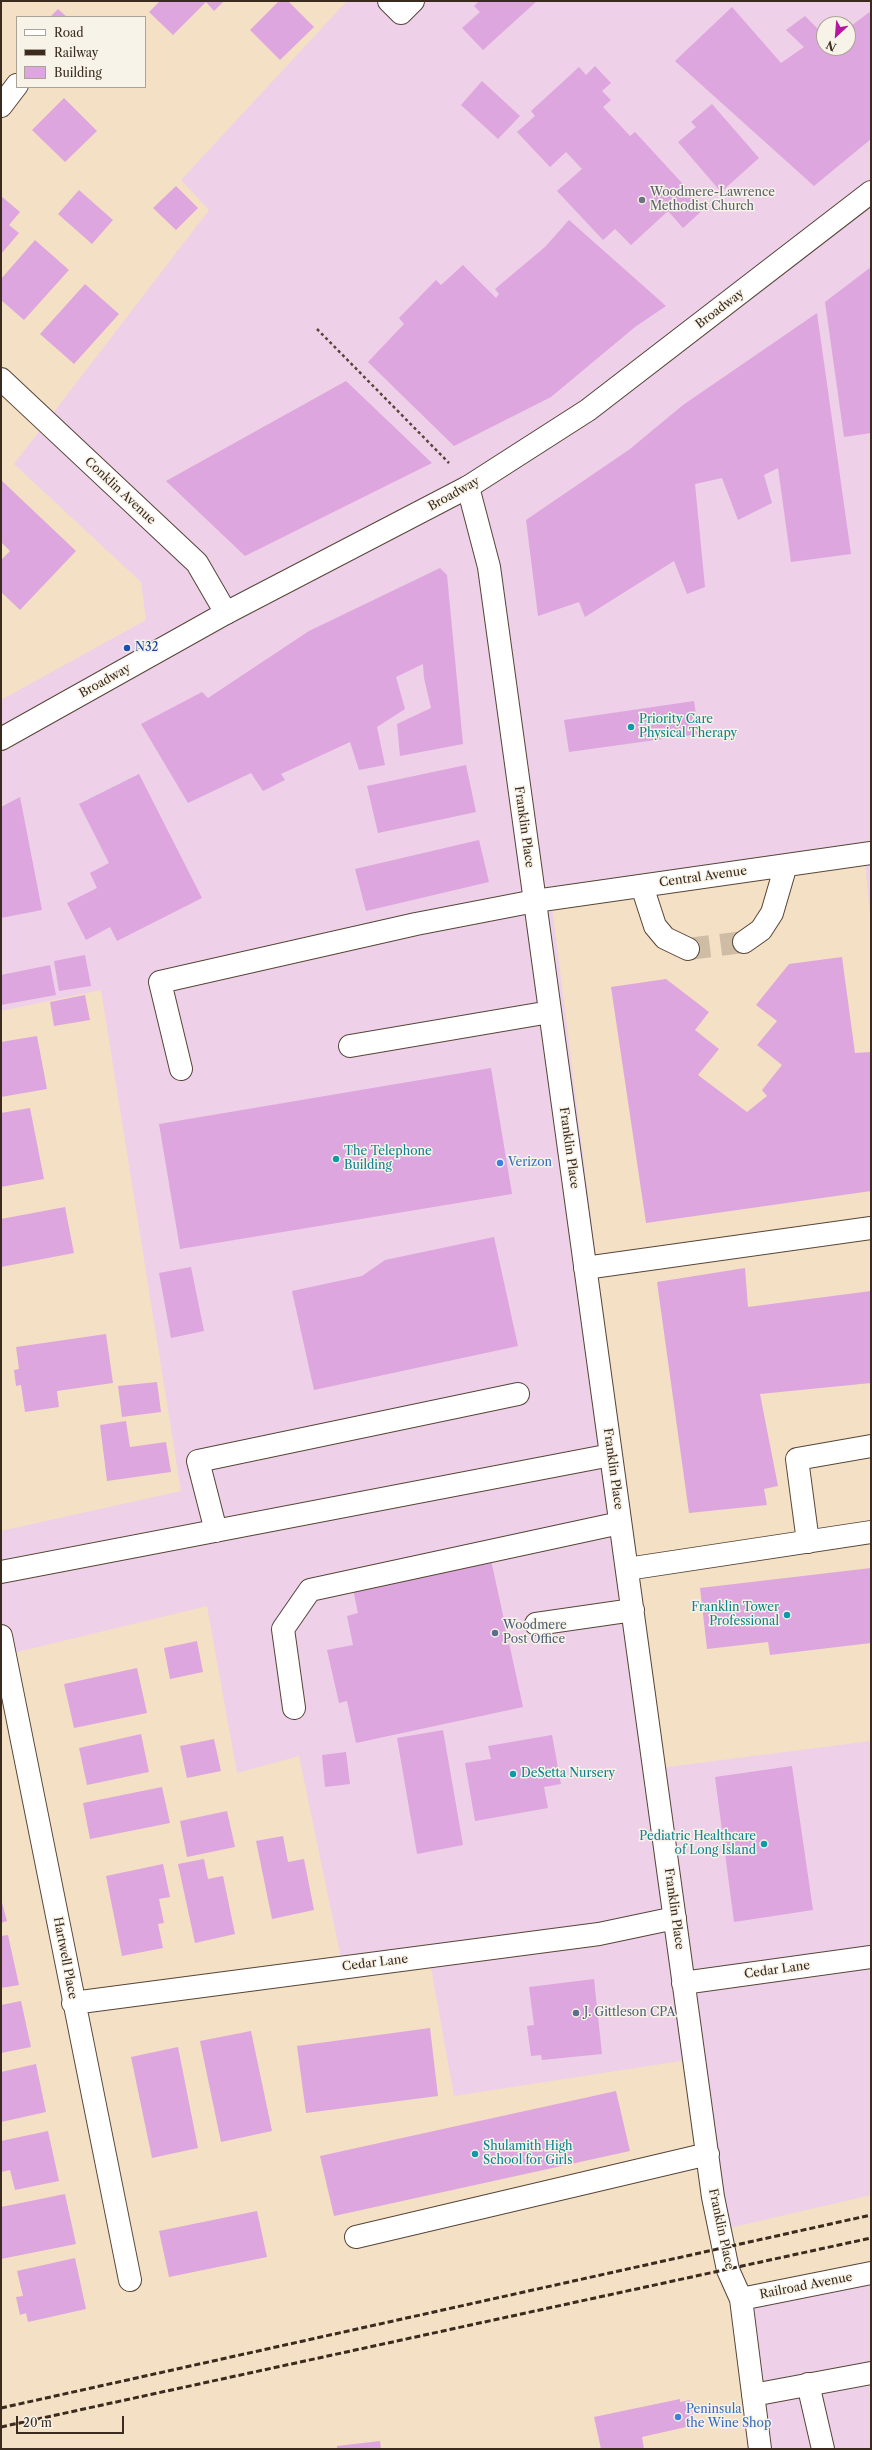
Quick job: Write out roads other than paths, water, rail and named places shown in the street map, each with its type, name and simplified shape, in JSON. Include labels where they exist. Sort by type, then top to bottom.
[{"type":"street","points":[[1,106],[16,86]]},
{"type":"street","name":"Broadway","points":[[1,739],[226,613],[468,487],[588,410],[871,192]]},
{"type":"street","name":"Conklin Avenue","points":[[1,379],[197,563],[226,613]]},
{"type":"street","name":"Franklin Place","points":[[468,487],[489,567],[683,1983],[708,2154],[728,2270],[741,2299],[760,2449]]},
{"type":"street","name":"Central Avenue","points":[[181,1069],[160,982],[416,924],[535,901],[871,853]]},
{"type":"street","points":[[744,942],[761,930],[772,913],[786,865]]},
{"type":"street","points":[[642,886],[655,926],[665,938],[688,949]]},
{"type":"street","points":[[350,1046],[550,1012]]},
{"type":"street","points":[[585,1268],[871,1228]]},
{"type":"street","points":[[216,1531],[198,1461],[518,1394]]},
{"type":"street","points":[[808,1542],[797,1459],[871,1446]]},
{"type":"street","points":[[1,1572],[611,1455]]},
{"type":"street","points":[[294,1708],[283,1630],[310,1590],[620,1524]]},
{"type":"street","points":[[627,1569],[871,1532]]},
{"type":"street","points":[[536,1624],[632,1610]]},
{"type":"street","name":"Hartwell Place","points":[[1,1636],[73,2003],[130,2280]]},
{"type":"street","name":"Cedar Lane","points":[[73,2003],[591,1935],[675,1918]]},
{"type":"street","name":"Cedar Lane","points":[[683,1983],[871,1957]]},
{"type":"street","points":[[356,2237],[708,2154]]},
{"type":"street","name":"Railroad Avenue","points":[[741,2299],[871,2273]]},
{"type":"street","points":[[753,2395],[871,2373]]},
{"type":"street","points":[[808,2384],[823,2449]]},
{"type":"tunnel","points":[[688,949],[744,942]]},
{"type":"railway","points":[[1,2408],[871,2215]]},
{"type":"railway","points":[[1,2427],[871,2238]]},
{"type":"place","name":"Woodmere-Lawrence Methodist Church","points":[[642,200]]},
{"type":"place","name":"N32","points":[[127,648]]},
{"type":"place","name":"Priority Care Physical Therapy","points":[[631,727]]},
{"type":"place","name":"The Telephone Building","points":[[336,1159]]},
{"type":"place","name":"Verizon","points":[[500,1163]]},
{"type":"place","name":"Franklin Tower Professional","points":[[787,1615]]},
{"type":"place","name":"Woodmere Post Office","points":[[495,1633]]},
{"type":"place","name":"DeSetta Nursery","points":[[513,1774]]},
{"type":"place","name":"Pediatric Healthcare of Long Island","points":[[764,1844]]},
{"type":"place","name":"J. Gittleson CPA","points":[[576,2013]]},
{"type":"place","name":"Shulamith High School for Girls","points":[[475,2154]]},
{"type":"place","name":"Peninsula the Wine Shop","points":[[678,2417]]}]
